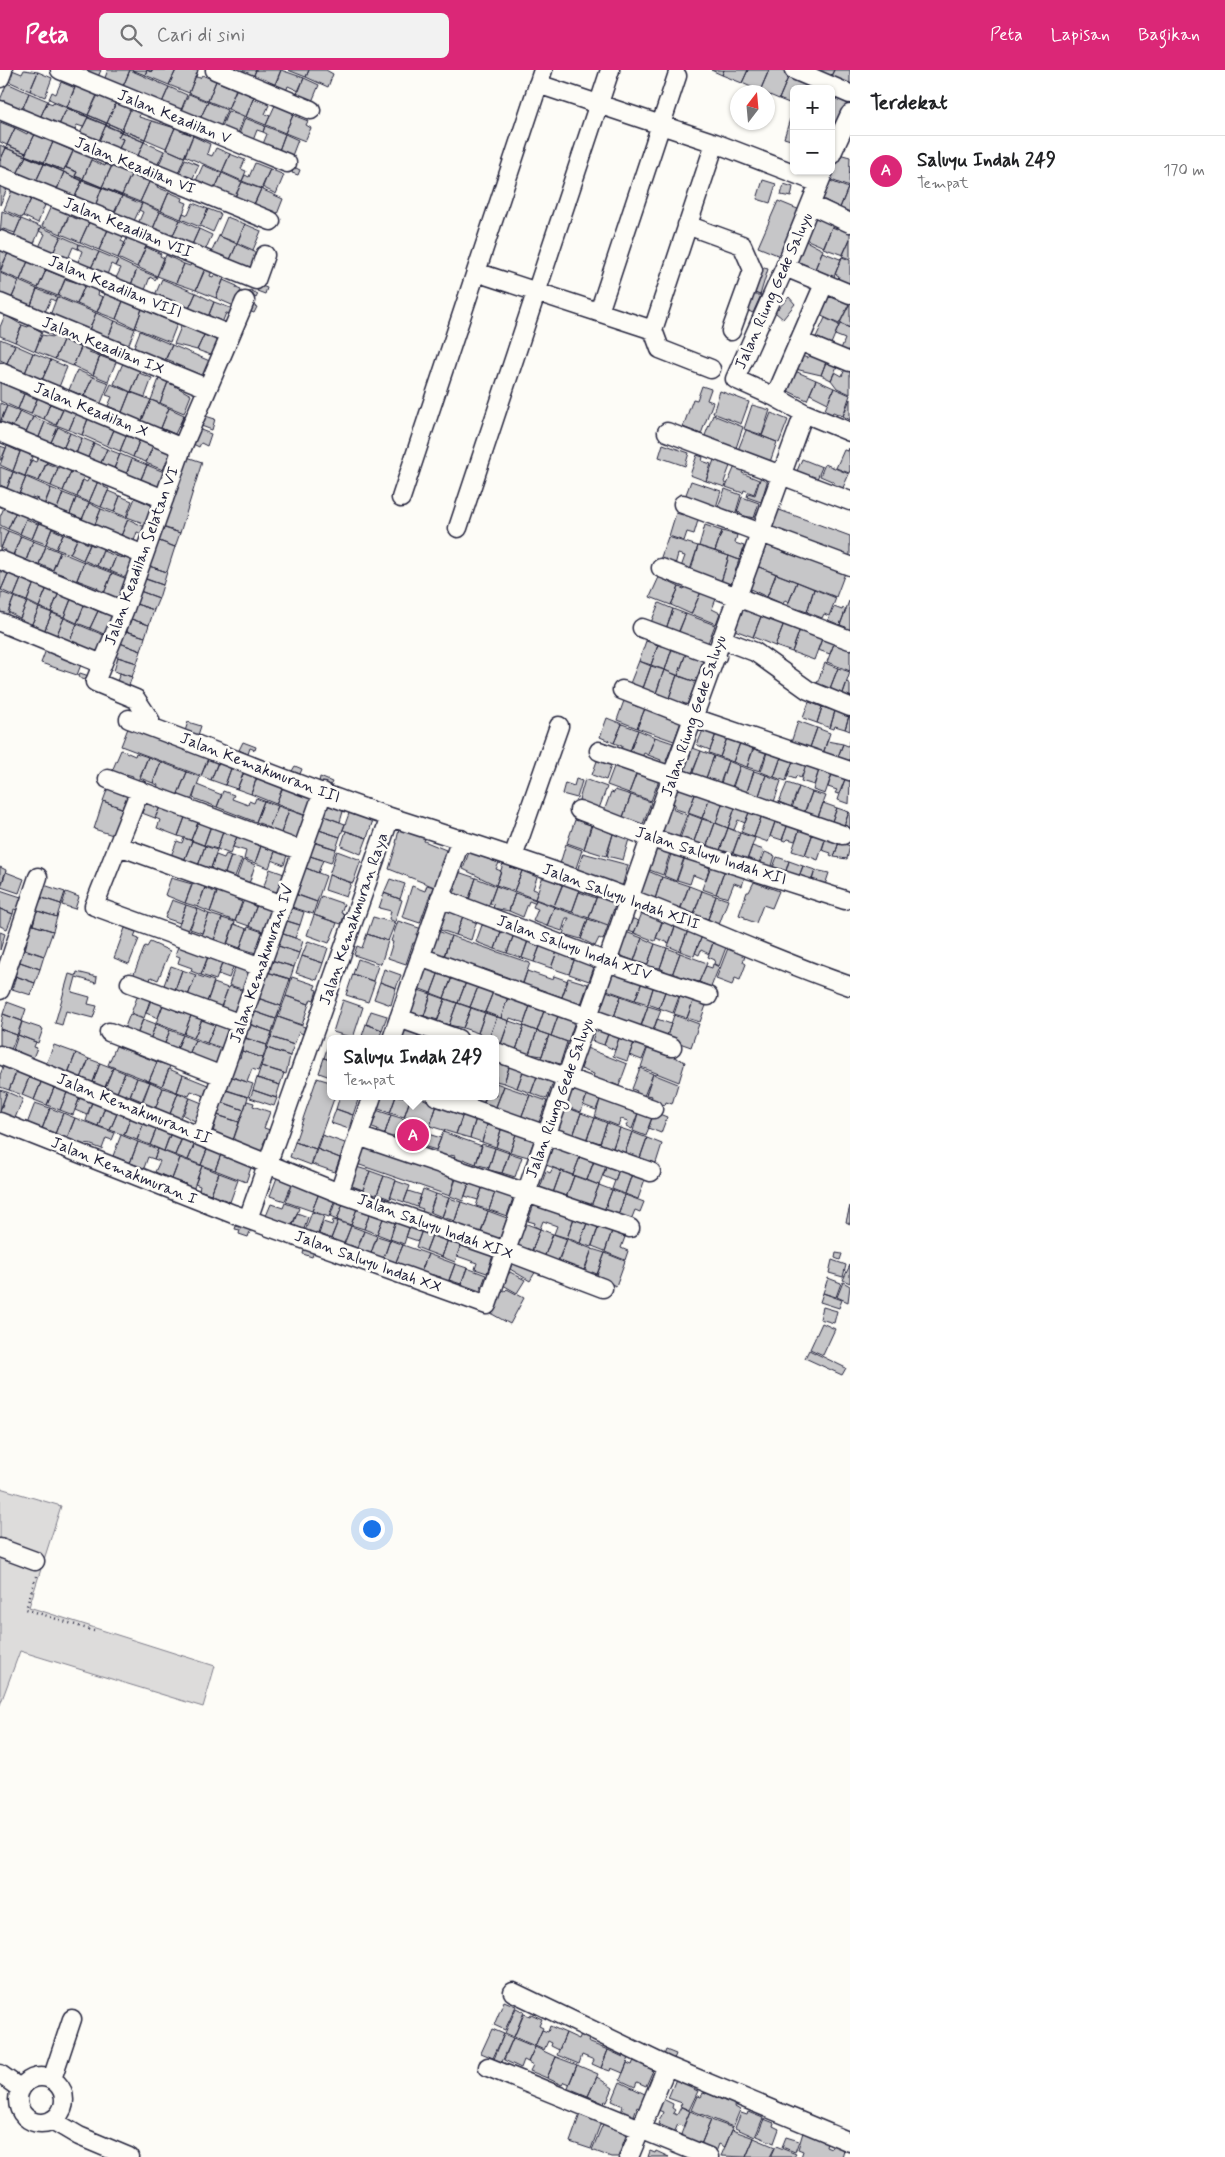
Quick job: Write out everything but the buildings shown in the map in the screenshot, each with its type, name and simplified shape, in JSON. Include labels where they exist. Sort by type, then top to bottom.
[{"type":"street","points":[[0,78],[4,70]]},
{"type":"street","name":"Jalan Keadilan V","points":[[60,70],[287,163]]},
{"type":"street","points":[[215,70],[311,110]]},
{"type":"street","points":[[458,528],[610,70]]},
{"type":"street","points":[[794,70],[850,94]]},
{"type":"street","points":[[599,312],[677,76]]},
{"type":"street","points":[[401,498],[540,77],[598,104],[821,177]]},
{"type":"street","name":"Jalan Keadilan VI","points":[[0,110],[271,221]]},
{"type":"street","points":[[840,147],[850,114]]},
{"type":"street","points":[[711,370],[660,349],[653,330],[715,143]]},
{"type":"street","name":"Jalan Keadilan VII","points":[[0,176],[256,280],[265,255]]},
{"type":"street","name":"Jalan Riung Gede Saluyu","points":[[487,1305],[672,776],[804,413],[775,397],[735,379],[811,206],[821,177]]},
{"type":"street","points":[[811,206],[850,223]]},
{"type":"street","points":[[687,225],[742,245],[753,270],[731,332]]},
{"type":"street","name":"Jalan Keadilan VIII","points":[[0,240],[230,335]]},
{"type":"street","points":[[785,267],[850,294]]},
{"type":"street","points":[[476,272],[653,330]]},
{"type":"street","points":[[775,397],[824,284]]},
{"type":"street","name":"Jalan Keadilan Selatan VI","points":[[148,726],[150,720],[136,699],[95,682],[124,611],[182,448],[245,301]]},
{"type":"street","name":"Jalan Keadilan IX","points":[[0,303],[207,388]]},
{"type":"street","points":[[799,341],[850,362]]},
{"type":"street","name":"Jalan Keadilan X","points":[[0,372],[182,448]]},
{"type":"street","points":[[804,413],[850,432]]},
{"type":"street","points":[[0,432],[164,499]]},
{"type":"street","points":[[667,432],[850,501]]},
{"type":"street","points":[[0,496],[144,555]]},
{"type":"street","points":[[683,504],[850,566]]},
{"type":"street","points":[[0,560],[124,611]]},
{"type":"street","points":[[661,568],[850,640]]},
{"type":"street","points":[[0,622],[102,664]]},
{"type":"street","points":[[642,628],[719,648],[755,652],[816,694],[850,707]]},
{"type":"street","points":[[622,690],[694,718],[850,771]]},
{"type":"street","name":"Jalan Kemakmuran III","points":[[129,720],[390,817]]},
{"type":"street","points":[[513,857],[559,726]]},
{"type":"street","points":[[599,751],[843,835]]},
{"type":"street","points":[[108,779],[302,851]]},
{"type":"street","points":[[140,790],[94,906],[261,967]]},
{"type":"street","name":"Jalan Kemakmuran IV","points":[[200,1136],[323,792]]},
{"type":"street","name":"Jalan Saluyu Indah XII","points":[[579,810],[651,838],[844,900]]},
{"type":"street","name":"Jalan Saluyu Indah XIII","points":[[390,817],[513,857],[630,899],[726,936],[794,967],[850,986]]},
{"type":"street","name":"Jalan Kemakmuran Raya","points":[[248,1219],[390,817]]},
{"type":"street","points":[[393,1035],[461,840]]},
{"type":"street","points":[[119,846],[283,905]]},
{"type":"street","points":[[0,990],[38,877]]},
{"type":"street","name":"Jalan Saluyu Indah XIV","points":[[440,898],[607,962],[708,996]]},
{"type":"street","points":[[420,957],[672,1047]]},
{"type":"street","points":[[130,983],[241,1024]]},
{"type":"street","points":[[399,1018],[447,1035]]},
{"type":"street","points":[[109,1032],[222,1076]]},
{"type":"street","points":[[499,1053],[653,1109]]},
{"type":"street","name":"Jalan Kemakmuran II","points":[[0,1055],[268,1163]]},
{"type":"street","points":[[339,1192],[371,1100]]},
{"type":"street","points":[[447,1100],[651,1172]]},
{"type":"street","name":"Jalan Kemakmuran I","points":[[0,1122],[248,1219]]},
{"type":"street","points":[[358,1136],[630,1228]]},
{"type":"street","name":"Jalan Saluyu Indah XIX","points":[[268,1163],[339,1192],[506,1251],[603,1288]]},
{"type":"street","name":"Jalan Saluyu Indah XX","points":[[248,1219],[487,1305]]},
{"type":"street","points":[[0,1548],[36,1560]]},
{"type":"street","points":[[513,1992],[667,2066],[850,2142]]},
{"type":"street","points":[[52,2080],[72,2019]]},
{"type":"street","points":[[630,2157],[667,2066]]},
{"type":"street","points":[[488,2067],[709,2157]]},
{"type":"street","points":[[0,2074],[21,2089]]},
{"type":"street","points":[[38,2077],[52,2080],[58,2084],[64,2096],[62,2110],[52,2120],[38,2122],[25,2116],[19,2103],[21,2089],[25,2084],[38,2077]]},
{"type":"street","points":[[52,2120],[79,2136],[129,2157]]},
{"type":"path","points":[[36,1560],[39,1568],[26,1609],[94,1631]]},
{"type":"shaded area","points":[[0,1488],[61,1506],[29,1607],[215,1666],[203,1707],[20,1651],[0,1705]]},
{"type":"place","name":"Saluyu Indah 249","points":[[413,1135]]}]
